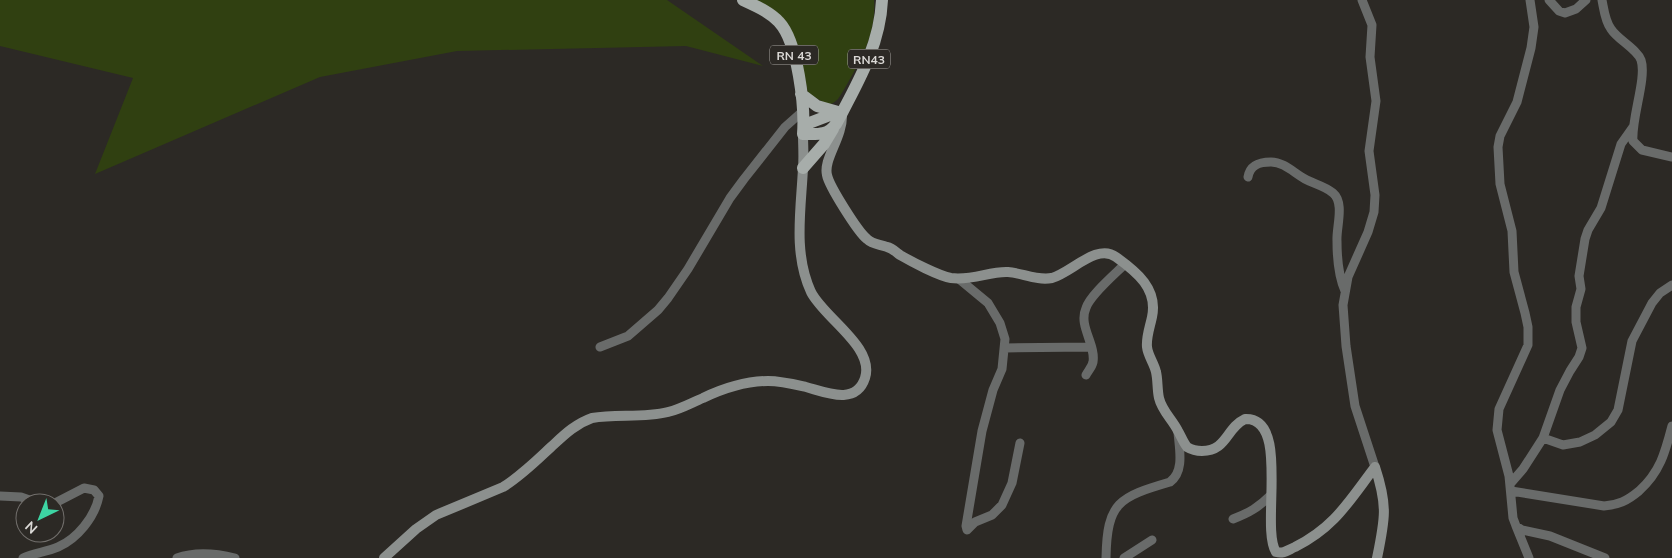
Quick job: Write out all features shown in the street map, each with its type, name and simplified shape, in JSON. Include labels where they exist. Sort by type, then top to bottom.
[{"type":"main road","name":"RN 43","points":[[744,0],[765,11],[779,22],[788,34],[793,48],[801,94],[803,130]]},
{"type":"main road","name":"RN43","points":[[840,112],[872,52],[878,32],[882,0]]},
{"type":"main road","points":[[801,94],[817,106],[840,112]]},
{"type":"main road","points":[[803,168],[824,144],[835,126],[840,112]]},
{"type":"main road","points":[[803,130],[820,120],[840,112]]},
{"type":"main road","points":[[803,130],[823,134],[835,126]]},
{"type":"street","points":[[1362,0],[1372,25],[1370,57],[1376,101],[1369,151],[1375,195],[1374,212],[1368,232],[1348,277],[1343,304],[1353,398],[1382,487],[1385,514],[1377,558]]},
{"type":"street","points":[[1530,0],[1534,27],[1530,48],[1517,102],[1500,136],[1498,147],[1500,184],[1512,231],[1515,279],[1525,313],[1528,338],[1526,350],[1497,414],[1497,430],[1511,488],[1513,518],[1530,558]]},
{"type":"street","points":[[1548,0],[1559,11],[1565,13],[1576,9],[1586,0]]},
{"type":"street","points":[[1602,0],[1605,17],[1612,30],[1636,53],[1641,61],[1633,141],[1638,147],[1646,151],[1672,157]]},
{"type":"street","points":[[600,347],[628,336],[658,310],[688,269],[720,213],[739,185],[785,127],[803,111]]},
{"type":"street","points":[[840,112],[842,128],[826,172],[830,184],[862,233],[874,244],[889,247],[945,277],[959,279],[1006,272],[1035,278],[1051,278],[1062,274],[1095,255],[1105,252],[1114,255],[1145,283],[1153,297],[1154,312],[1147,338],[1147,347],[1156,373],[1161,404],[1184,444],[1190,449],[1213,450],[1221,444],[1241,421],[1250,419],[1254,420],[1264,429],[1270,445],[1274,549],[1276,552],[1282,553],[1306,541],[1331,524],[1375,467]]},
{"type":"street","points":[[1511,488],[1543,438],[1560,390],[1579,357],[1582,348],[1576,322],[1576,307],[1581,289],[1579,276],[1585,238],[1600,208],[1621,144],[1633,127]]},
{"type":"street","points":[[384,558],[416,529],[436,515],[504,487],[566,432],[588,419],[604,416],[666,413],[732,386],[756,381],[792,384],[832,395],[847,395],[859,389],[863,384],[867,371],[864,356],[851,338],[823,310],[812,293],[804,273],[799,231],[803,168],[803,130]]},
{"type":"street","points":[[1248,177],[1249,170],[1255,165],[1265,162],[1278,162],[1306,180],[1334,193],[1338,200],[1339,210],[1338,263],[1345,291]]},
{"type":"street","points":[[1086,375],[1093,359],[1086,332],[1086,307],[1093,297],[1125,264]]},
{"type":"street","points":[[959,279],[982,297],[994,312],[1004,330],[1005,348],[1000,376],[993,390],[982,432],[966,526],[967,530],[975,522],[992,515],[1002,505],[1012,483],[1020,443]]},
{"type":"street","points":[[1543,438],[1563,446],[1580,442],[1595,435],[1611,422],[1618,410],[1632,342],[1652,303],[1672,285]]},
{"type":"street","points":[[1005,348],[1090,347]]},
{"type":"street","points":[[1511,488],[1604,506],[1616,506],[1636,494],[1658,470],[1672,426]]},
{"type":"street","points":[[1106,558],[1108,528],[1111,516],[1119,504],[1131,496],[1176,478],[1179,464],[1178,432]]},
{"type":"street","points":[[23,558],[58,547],[69,541],[86,523],[97,504],[99,496],[94,490],[84,488],[65,498]]},
{"type":"street","points":[[1233,519],[1251,512],[1271,495]]},
{"type":"street","points":[[0,496],[15,497]]},
{"type":"street","points":[[1516,526],[1522,530],[1550,536],[1606,558]]},
{"type":"street","points":[[1124,558],[1152,540]]},
{"type":"street","points":[[177,558],[185,555],[208,553],[235,558]]},
{"type":"green space","points":[[0,0],[667,0],[763,66],[686,46],[457,51],[320,77],[95,174],[133,78],[0,46]]},
{"type":"green space","points":[[755,0],[874,0],[873,25],[867,45],[860,61],[836,101],[828,105],[808,93],[798,45]]}]
